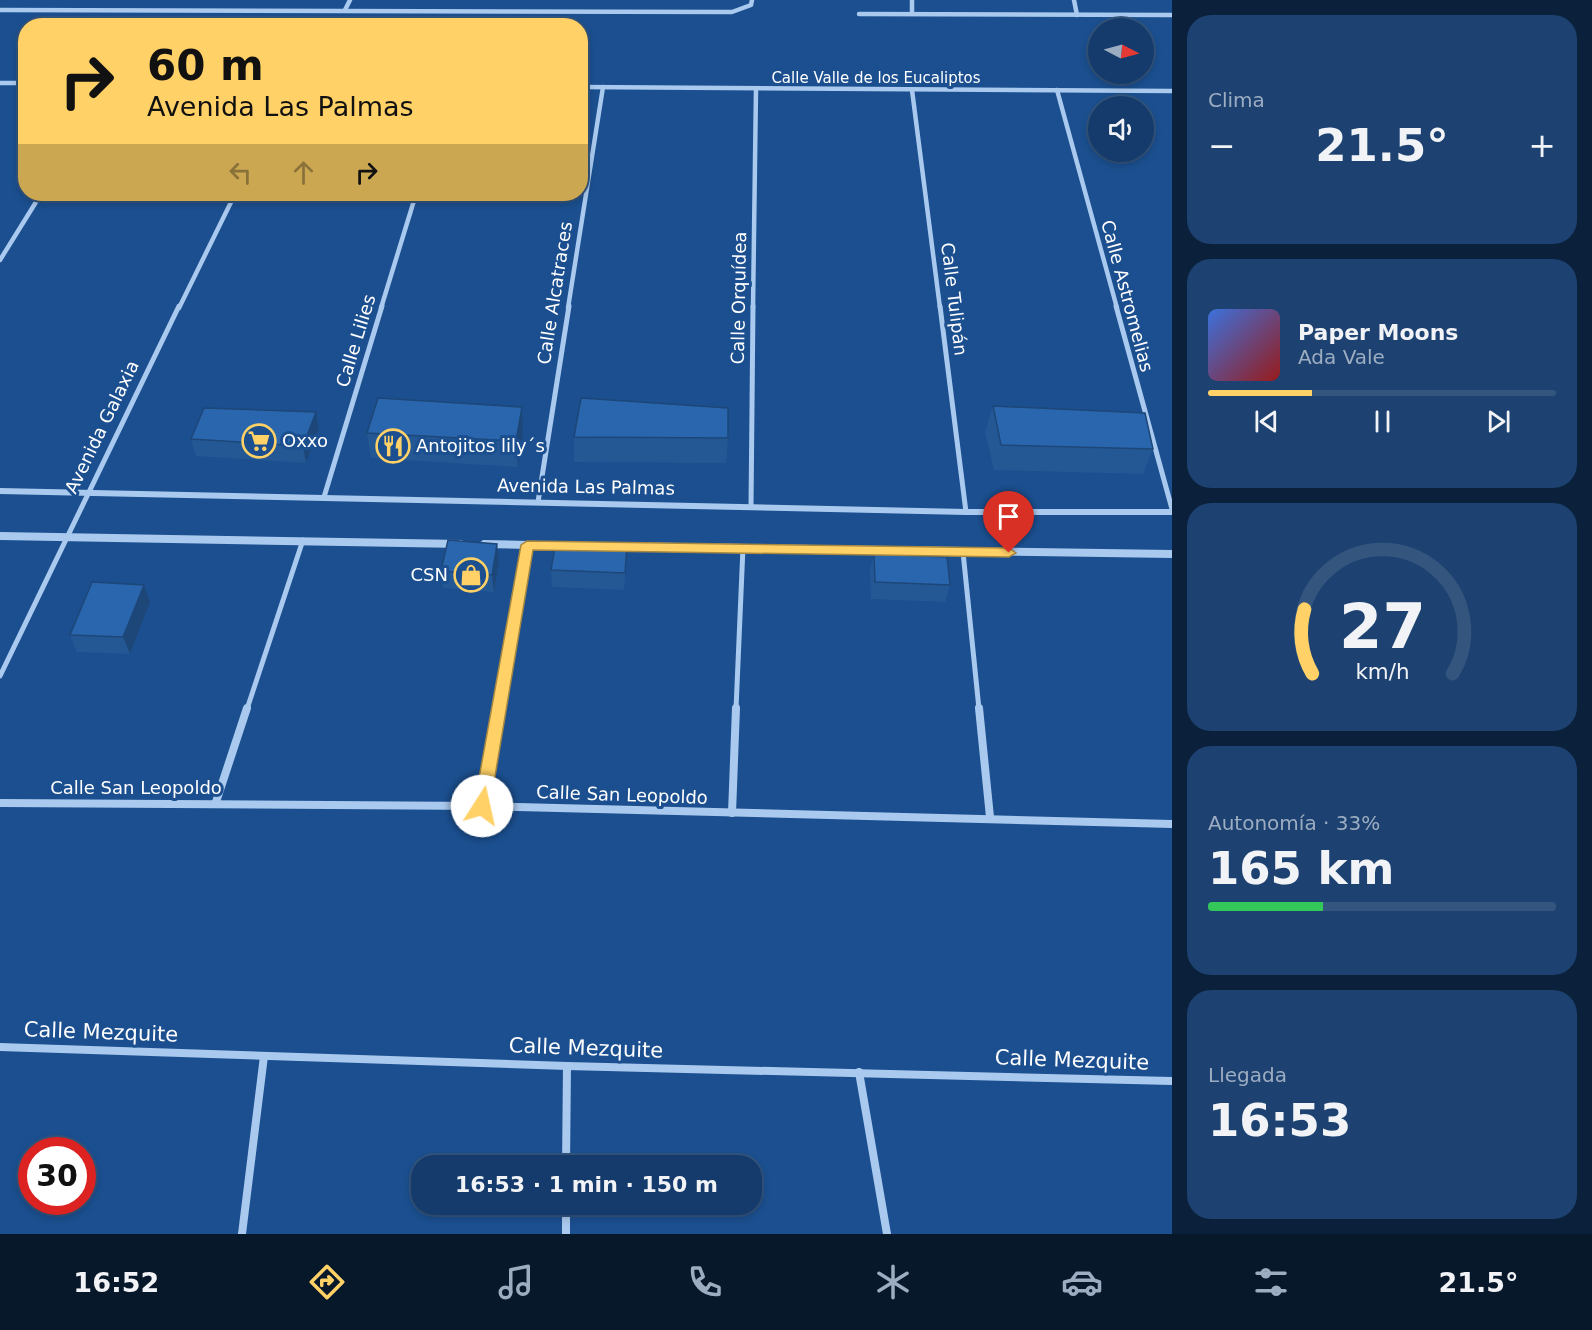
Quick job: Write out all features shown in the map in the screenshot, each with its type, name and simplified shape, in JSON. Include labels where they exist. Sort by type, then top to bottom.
[{"type":"street","points":[[345,10],[350,0]]},
{"type":"street","points":[[912,0],[912,13]]},
{"type":"street","points":[[1074,0],[1077,15]]},
{"type":"street","points":[[0,10],[732,12],[751,2]]},
{"type":"street","points":[[859,14],[1172,15]]},
{"type":"street","points":[[0,83],[18,83]]},
{"type":"street","name":"Calle Valle de los Eucaliptos","points":[[588,87],[1172,91]]},
{"type":"street","name":"Calle Alcatraces","points":[[588,183],[603,87]]},
{"type":"street","name":"Calle Orquídea","points":[[752,507],[756,89]]},
{"type":"street","name":"Calle Tulipán","points":[[912,90],[966,512]]},
{"type":"street","name":"Calle Astromelias","points":[[1057,90],[1172,511]]},
{"type":"street","points":[[0,260],[37,201]]},
{"type":"street","name":"Avenida Galaxia","points":[[0,676],[87,492],[232,201]]},
{"type":"street","name":"Calle Lilies","points":[[324,497],[414,201]]},
{"type":"street","name":"Calle Alcatraces","points":[[538,502],[585,201]]},
{"type":"street","name":"Avenida Las Palmas","points":[[0,491],[966,512],[1172,511]]},
{"type":"street","points":[[0,536],[587,546]]},
{"type":"street","points":[[216,802],[303,540]]},
{"type":"street","points":[[482,806],[527,545]]},
{"type":"street","points":[[599,546],[1172,554]]},
{"type":"street","points":[[732,813],[743,547]]},
{"type":"street","points":[[963,552],[990,817]]},
{"type":"street","name":"Calle San Leopoldo","points":[[0,802],[482,806],[990,817],[1172,824]]},
{"type":"street","name":"Calle Mezquite","points":[[0,1047],[567,1066],[1172,1081]]},
{"type":"street","points":[[242,1234],[264,1056]]},
{"type":"street","points":[[566,1155],[567,1066]]},
{"type":"street","points":[[859,1072],[887,1234]]},
{"type":"street","points":[[566,1215],[566,1234]]},
{"type":"building","points":[[378,398],[522,407],[516,441],[367,433]]},
{"type":"building","points":[[581,398],[728,408],[728,438],[574,437]]},
{"type":"building","points":[[993,406],[1145,413],[1153,449],[1001,445]]},
{"type":"building","points":[[204,408],[316,412],[303,446],[191,439]]},
{"type":"building","points":[[448,540],[497,544],[492,575],[441,571]]},
{"type":"building","points":[[556,541],[627,545],[625,573],[551,570]]},
{"type":"building","points":[[874,554],[947,557],[950,585],[875,582]]},
{"type":"building","points":[[92,582],[144,585],[123,637],[70,635]]},
{"type":"place","name":"Oxxo","points":[[259,441]]},
{"type":"place","name":"Antojitos lily´s","points":[[393,446]]},
{"type":"place","name":"CSN","points":[[471,575]]},
{"type":"route","points":[[482,806],[527,545],[1009,553]]}]
